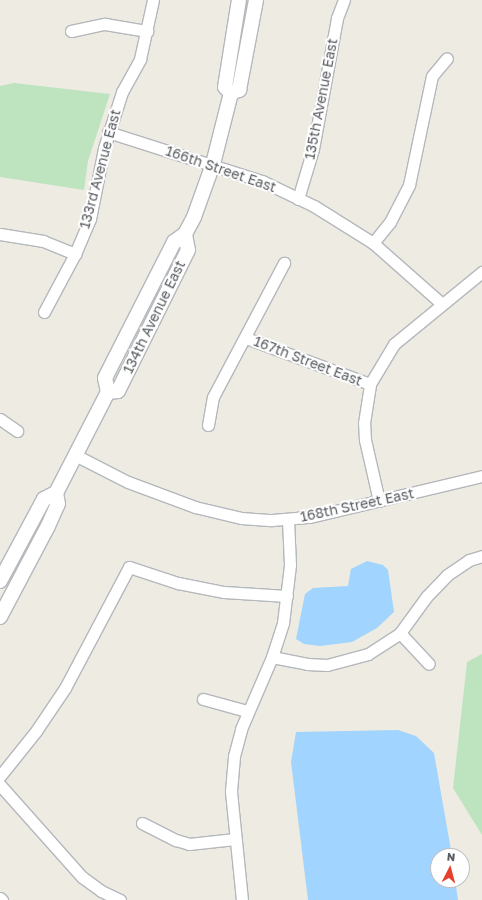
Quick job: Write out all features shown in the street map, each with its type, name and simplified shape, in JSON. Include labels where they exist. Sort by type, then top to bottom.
[{"type":"street","name":"133rd Avenue East","points":[[44,312],[75,254],[90,219],[108,132],[122,92],[140,59],[153,0]]},
{"type":"street","name":"134th Avenue East","points":[[235,91],[225,87],[239,0]]},
{"type":"street","name":"134th Avenue East","points":[[0,617],[57,498],[75,455],[108,392],[105,378],[174,242],[185,234],[194,217],[213,164],[235,91],[256,0]]},
{"type":"street","name":"135th Avenue East","points":[[298,199],[312,149],[337,18],[344,0]]},
{"type":"street","points":[[71,31],[105,24],[147,31]]},
{"type":"street","points":[[373,243],[390,222],[410,186],[432,76],[447,58]]},
{"type":"street","name":"166th Street East","points":[[108,132],[213,164],[262,181],[324,211],[373,243],[442,304]]},
{"type":"street","points":[[0,234],[43,241],[75,254]]},
{"type":"street","points":[[208,425],[213,397],[246,338],[284,263]]},
{"type":"street","points":[[379,501],[365,440],[364,423],[370,384],[394,344],[482,272]]},
{"type":"street","name":"167th Street East","points":[[246,338],[370,384]]},
{"type":"street","points":[[0,419],[16,431]]},
{"type":"street","name":"168th Street East","points":[[75,455],[128,482],[195,507],[241,518],[288,519],[310,517],[482,476]]},
{"type":"street","name":"134th Avenue East","points":[[0,581],[44,499],[57,498]]},
{"type":"street","points":[[242,900],[231,791],[234,756],[247,711],[272,657],[283,623],[290,566],[288,519]]},
{"type":"street","points":[[272,657],[307,664],[327,665],[368,654],[400,633],[427,596],[447,575],[469,560],[482,556]]},
{"type":"street","points":[[0,776],[36,731],[65,688],[129,567],[178,583],[224,592],[287,596]]},
{"type":"street","points":[[400,633],[429,664]]},
{"type":"street","points":[[203,700],[247,711]]},
{"type":"street","points":[[0,785],[82,877],[101,891],[120,900]]},
{"type":"street","points":[[142,822],[176,840],[189,844],[235,839]]},
{"type":"green space","points":[[14,83],[110,94],[88,161],[84,190],[0,177],[0,86]]},
{"type":"green space","points":[[482,654],[482,835],[453,788],[467,662]]},
{"type":"water","points":[[367,561],[383,565],[388,570],[394,612],[377,628],[352,642],[320,646],[304,644],[296,639],[305,594],[313,588],[348,586],[351,569]]},
{"type":"water","points":[[398,730],[416,736],[434,753],[451,848],[430,848],[430,888],[456,888],[458,900],[308,900],[291,762],[296,732]]}]
